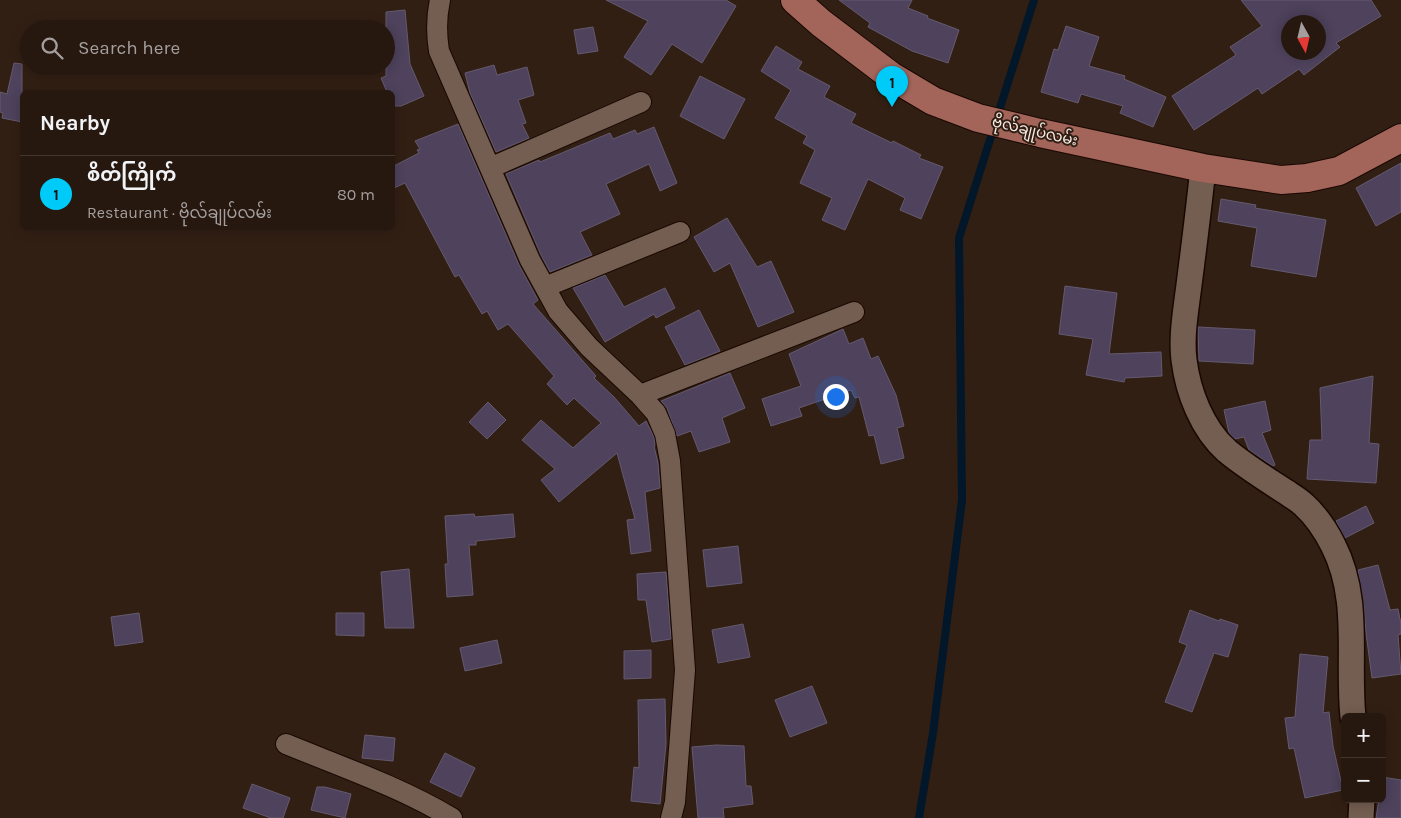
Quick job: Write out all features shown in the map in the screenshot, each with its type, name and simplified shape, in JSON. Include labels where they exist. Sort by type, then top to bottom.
[{"type":"main road","name":"ဗိုလ်‌ချုပ်‌လမ်း","points":[[795,0],[821,23],[891,76],[933,100],[978,118],[1040,133],[1203,168],[1281,180],[1307,178],[1340,171],[1401,138]]},
{"type":"street","points":[[440,0],[436,18],[439,51],[530,260],[558,311],[589,348],[656,413],[665,434],[670,460],[685,670],[676,802],[671,818]]},
{"type":"street","points":[[490,168],[641,102]]},
{"type":"street","points":[[1203,168],[1184,329],[1183,359],[1187,380],[1202,418],[1212,436],[1227,451],[1304,505],[1319,523],[1334,547],[1350,598],[1352,618],[1353,713]]},
{"type":"street","points":[[545,287],[680,232]]},
{"type":"street","points":[[640,396],[854,312]]},
{"type":"street","points":[[286,744],[429,804],[452,818]]},
{"type":"street","points":[[1361,818],[1362,803]]},
{"type":"building","points":[[606,0],[726,0],[736,6],[702,63],[672,44],[651,75],[624,57],[648,21]]},
{"type":"building","points":[[839,0],[912,0],[908,8],[928,16],[927,18],[959,30],[948,63],[912,51],[868,27],[870,23]]},
{"type":"building","points":[[1241,0],[1371,0],[1381,16],[1336,43],[1340,47],[1326,58],[1326,15],[1281,15],[1281,60],[1323,60],[1304,75],[1299,69],[1262,94],[1258,88],[1194,130],[1172,96],[1236,55],[1230,47],[1262,26]]},
{"type":"building","points":[[405,10],[410,64],[424,96],[401,106],[395,106],[395,90],[386,90],[381,78],[386,75],[395,75],[395,20],[386,20],[386,12]]},
{"type":"building","points":[[1066,26],[1099,37],[1089,66],[1125,76],[1124,79],[1166,97],[1153,127],[1120,113],[1123,106],[1081,94],[1078,103],[1041,92],[1054,49],[1058,50]]},
{"type":"building","points":[[593,27],[598,51],[578,54],[574,30]]},
{"type":"building","points":[[776,46],[802,62],[798,69],[830,86],[824,97],[856,114],[851,123],[921,155],[919,158],[943,167],[921,219],[900,210],[905,198],[868,179],[845,230],[822,220],[832,198],[800,183],[815,150],[803,143],[807,136],[775,118],[791,90],[761,71]]},
{"type":"building","points":[[14,63],[20,64],[22,90],[20,90],[20,122],[2,118],[3,113],[0,112],[0,92],[7,94]]},
{"type":"building","points":[[494,65],[497,75],[527,67],[534,95],[518,100],[526,123],[522,124],[529,138],[496,152],[470,93],[465,73]]},
{"type":"building","points":[[700,76],[745,99],[724,139],[680,116]]},
{"type":"building","points":[[458,124],[519,265],[538,300],[533,304],[596,376],[594,378],[614,397],[639,426],[646,421],[654,437],[660,488],[645,492],[651,551],[631,554],[627,520],[635,519],[617,453],[559,502],[541,480],[555,469],[522,440],[541,420],[573,448],[601,423],[574,398],[567,405],[547,384],[554,376],[508,324],[498,330],[487,311],[482,314],[459,275],[455,277],[405,183],[395,188],[395,165],[419,153],[417,150],[420,149],[415,141]]},
{"type":"building","points":[[654,127],[677,183],[660,191],[649,164],[606,184],[620,214],[580,232],[592,255],[550,272],[506,174],[610,133],[613,139],[635,130],[637,134]]},
{"type":"building","points":[[1401,163],[1401,212],[1376,226],[1356,188]]},
{"type":"building","points":[[1221,199],[1256,205],[1255,208],[1326,220],[1316,277],[1251,266],[1257,228],[1218,221]]},
{"type":"building","points":[[727,218],[757,267],[771,261],[794,312],[758,327],[730,263],[714,272],[694,237]]},
{"type":"building","points":[[605,275],[624,307],[665,288],[675,308],[656,318],[654,314],[605,342],[573,288]]},
{"type":"building","points":[[1065,286],[1117,293],[1109,354],[1161,352],[1162,376],[1125,378],[1124,382],[1086,375],[1093,339],[1059,334]]},
{"type":"building","points":[[699,310],[720,351],[685,365],[665,327]]},
{"type":"building","points":[[1198,327],[1255,330],[1253,364],[1199,361]]},
{"type":"building","points":[[843,329],[849,344],[863,338],[871,359],[878,356],[896,395],[904,426],[897,428],[904,458],[881,464],[874,435],[869,436],[859,397],[855,398],[851,390],[799,408],[802,416],[771,426],[762,399],[801,386],[789,354]]},
{"type":"building","points":[[730,373],[745,408],[722,418],[730,442],[699,452],[691,431],[677,436],[667,408],[661,401]]},
{"type":"building","points":[[1373,376],[1369,443],[1379,444],[1376,483],[1307,479],[1310,440],[1322,440],[1320,388]]},
{"type":"building","points":[[1265,401],[1271,430],[1262,433],[1275,465],[1273,466],[1249,450],[1244,437],[1235,439],[1229,433],[1224,410]]},
{"type":"building","points":[[488,402],[506,420],[487,439],[469,422]]},
{"type":"building","points":[[1366,506],[1374,523],[1345,538],[1336,521]]},
{"type":"building","points":[[474,514],[475,517],[513,514],[515,537],[476,541],[476,545],[469,545],[473,595],[447,597],[445,564],[448,564],[445,516]]},
{"type":"building","points":[[738,546],[742,583],[707,587],[703,550]]},
{"type":"building","points":[[1378,565],[1390,610],[1398,609],[1401,624],[1401,634],[1398,635],[1401,674],[1372,678],[1358,570]]},
{"type":"building","points":[[409,569],[414,628],[385,628],[381,572]]},
{"type":"building","points":[[666,572],[671,639],[652,642],[646,600],[638,600],[637,574]]},
{"type":"building","points":[[1190,610],[1219,621],[1220,619],[1238,625],[1228,657],[1214,653],[1192,712],[1165,702],[1187,645],[1179,642]]},
{"type":"building","points":[[139,613],[143,642],[115,646],[111,617]]},
{"type":"building","points":[[336,613],[364,613],[364,636],[336,635]]},
{"type":"building","points":[[743,624],[750,657],[718,663],[712,630]]},
{"type":"building","points":[[497,640],[502,663],[465,671],[460,648]]},
{"type":"building","points":[[651,650],[651,678],[624,679],[624,651]]},
{"type":"building","points":[[1300,654],[1328,657],[1323,713],[1329,712],[1341,790],[1305,798],[1294,748],[1289,749],[1285,718],[1295,717]]},
{"type":"building","points":[[812,686],[827,723],[790,737],[775,700]]},
{"type":"building","points":[[665,699],[666,744],[660,804],[631,801],[634,767],[639,768],[638,700]]},
{"type":"building","points":[[365,735],[395,738],[393,761],[362,758]]},
{"type":"building","points":[[716,745],[744,746],[746,786],[751,786],[753,804],[723,808],[724,818],[698,818],[692,747]]},
{"type":"building","points":[[445,753],[475,768],[461,797],[430,782]]},
{"type":"building","points":[[1386,778],[1401,780],[1401,818],[1376,818],[1378,803],[1386,803]]},
{"type":"building","points":[[252,784],[290,798],[283,818],[271,818],[243,808]]},
{"type":"building","points":[[317,787],[325,787],[351,794],[345,818],[311,810]]},
{"type":"waterway","points":[[919,818],[933,733],[962,500],[959,238],[1034,0]]},
{"type":"place","name":"စိတ်ကြိုက်","points":[[892,107]]}]
